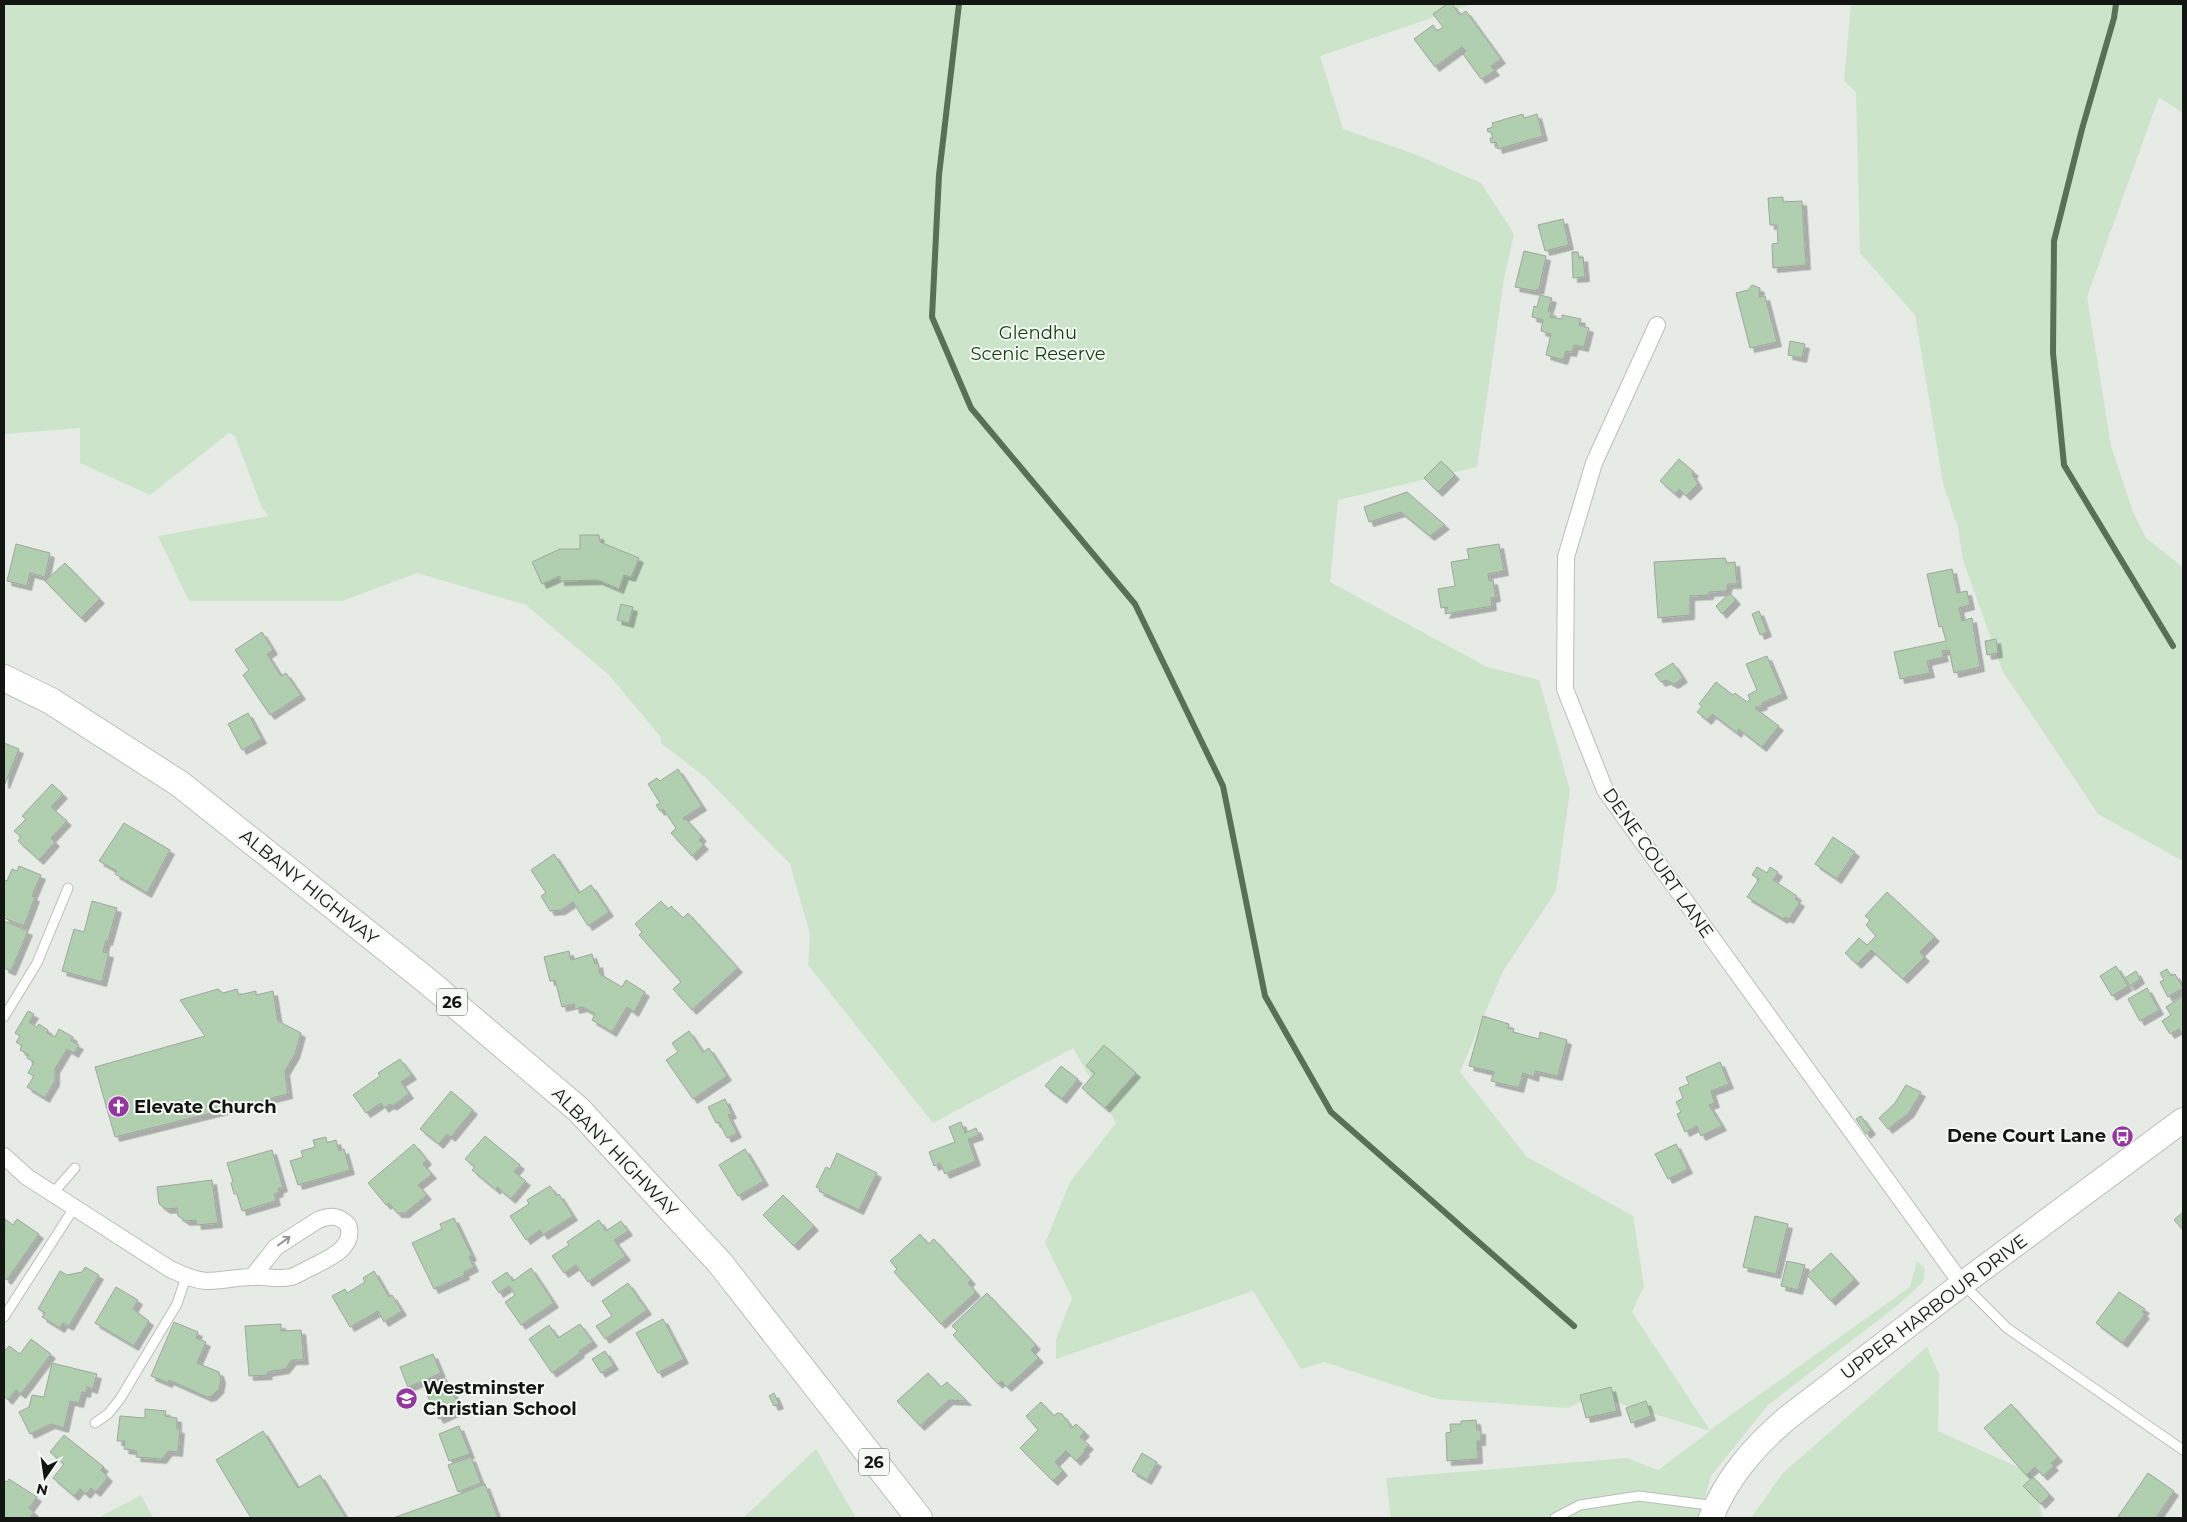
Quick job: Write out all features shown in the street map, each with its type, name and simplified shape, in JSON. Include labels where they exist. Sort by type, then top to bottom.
[{"type":"main road","name":"ALBANY HIGHWAY","points":[[4,678],[51,701],[180,784],[426,980],[579,1110],[720,1263],[919,1518]]},
{"type":"main road","name":"UPPER HARBOUR DRIVE","points":[[1714,1512],[1735,1472],[1762,1439],[1962,1284],[2183,1120]]},
{"type":"street","name":"DENE COURT LANE","points":[[1657,326],[1594,463],[1566,557],[1566,689],[1605,790],[1962,1284]]},
{"type":"street","points":[[4,1156],[27,1177],[170,1269],[186,1277],[204,1281],[294,1276],[334,1255],[348,1240],[350,1235],[348,1225],[338,1217],[332,1216],[318,1220],[276,1247],[252,1277]]},
{"type":"lane","points":[[4,1017],[37,963],[68,888]]},
{"type":"lane","points":[[53,1193],[75,1168]]},
{"type":"lane","points":[[4,1317],[74,1208]]},
{"type":"lane","points":[[95,1424],[108,1414],[120,1398],[177,1304],[186,1277]]},
{"type":"lane","points":[[1962,1284],[2007,1328],[2183,1450]]},
{"type":"lane","points":[[1554,1518],[1580,1505],[1639,1496],[1714,1512]]},
{"type":"green space","name":"Glendhu Scenic Reserve","points":[[4,4],[1472,4],[1320,56],[1343,129],[1417,155],[1481,183],[1514,234],[1504,278],[1477,467],[1338,500],[1330,582],[1487,667],[1539,680],[1570,790],[1556,891],[1503,971],[1460,1072],[1527,1157],[1633,1216],[1644,1286],[1632,1312],[1710,1430],[1910,1287],[1917,1261],[1925,1269],[1923,1282],[1898,1305],[1768,1405],[1711,1476],[1699,1518],[1391,1518],[1386,1478],[1627,1458],[1658,1470],[1710,1431],[1595,1396],[1567,1408],[1437,1399],[1324,1362],[1301,1369],[1253,1291],[1056,1359],[1056,1339],[1072,1298],[1045,1243],[1070,1182],[1116,1123],[1073,1048],[933,1123],[808,965],[810,934],[790,864],[705,777],[661,743],[660,736],[609,675],[526,605],[417,573],[342,601],[189,601],[158,536],[269,516],[262,508],[235,436],[229,433],[150,495],[80,463],[80,428],[4,434]]},
{"type":"green space","points":[[1851,4],[2183,4],[2183,113],[2159,97],[2087,297],[2111,446],[2133,512],[2146,538],[2183,567],[2183,861],[2098,814],[2003,672],[1963,560],[1958,528],[1943,483],[1915,315],[1860,253],[1856,92],[1844,81]]},
{"type":"green space","points":[[1927,1347],[1939,1374],[1938,1431],[2031,1473],[2043,1518],[1751,1518],[1783,1473]]},
{"type":"green space","points":[[816,1449],[856,1518],[743,1518]]},
{"type":"green space","points":[[141,1495],[153,1518],[98,1518]]},
{"type":"building","points":[[1447,4],[1452,4],[1460,15],[1466,11],[1501,59],[1491,66],[1495,71],[1481,79],[1463,54],[1466,51],[1462,47],[1435,67],[1414,39],[1433,25],[1437,31],[1443,27],[1433,14]]},
{"type":"building","points":[[1523,114],[1524,118],[1537,114],[1543,136],[1498,149],[1496,142],[1491,143],[1490,138],[1493,138],[1491,132],[1488,132],[1487,129],[1493,127],[1492,123]]},
{"type":"building","points":[[1783,197],[1783,202],[1802,201],[1806,265],[1773,268],[1772,244],[1778,243],[1777,225],[1770,225],[1768,198]]},
{"type":"building","points":[[1563,219],[1569,245],[1545,251],[1538,225]]},
{"type":"building","points":[[1524,251],[1546,256],[1539,290],[1515,287]]},
{"type":"building","points":[[1572,252],[1578,252],[1579,258],[1583,257],[1585,277],[1573,278]]},
{"type":"building","points":[[1752,285],[1760,288],[1759,297],[1765,296],[1777,342],[1750,348],[1736,293],[1748,290]]},
{"type":"building","points":[[1540,295],[1552,298],[1548,311],[1552,312],[1550,317],[1562,319],[1562,315],[1581,319],[1579,325],[1589,328],[1584,347],[1574,345],[1572,352],[1566,351],[1563,360],[1546,355],[1551,334],[1541,331],[1543,320],[1532,317],[1534,306],[1537,307]]},
{"type":"building","points":[[1790,341],[1805,344],[1802,358],[1788,355]]},
{"type":"building","points":[[1679,459],[1694,472],[1692,474],[1698,484],[1686,496],[1679,489],[1675,494],[1660,481]]},
{"type":"building","points":[[1441,461],[1455,475],[1438,492],[1424,478]]},
{"type":"building","points":[[1407,492],[1445,525],[1430,536],[1401,512],[1369,522],[1364,507]]},
{"type":"building","points":[[580,535],[599,535],[600,542],[639,558],[631,577],[624,575],[619,589],[598,580],[560,581],[560,576],[542,584],[532,562],[560,549],[580,549]]},
{"type":"building","points":[[16,544],[50,553],[45,577],[30,573],[27,586],[7,581]]},
{"type":"building","points":[[1499,544],[1504,571],[1488,574],[1489,581],[1493,580],[1496,597],[1491,598],[1492,606],[1445,614],[1448,607],[1441,608],[1438,589],[1455,586],[1451,562],[1469,559],[1467,549]]},
{"type":"building","points":[[1725,558],[1727,563],[1735,562],[1737,584],[1728,584],[1726,591],[1709,592],[1709,595],[1690,596],[1690,615],[1658,618],[1654,562]]},
{"type":"building","points":[[65,563],[100,599],[81,618],[45,581]]},
{"type":"building","points":[[1952,569],[1957,593],[1967,591],[1970,605],[1959,608],[1962,621],[1972,618],[1980,667],[1954,673],[1949,650],[1942,651],[1944,657],[1927,661],[1930,673],[1900,679],[1894,652],[1946,641],[1942,626],[1939,627],[1927,574]]},
{"type":"building","points":[[1730,593],[1736,600],[1722,614],[1716,606]]},
{"type":"building","points":[[621,604],[633,607],[629,623],[617,620]]},
{"type":"building","points":[[1759,611],[1767,632],[1760,635],[1752,614]]},
{"type":"building","points":[[262,632],[273,650],[267,654],[281,676],[286,673],[301,695],[270,715],[243,675],[249,670],[235,650]]},
{"type":"building","points":[[1996,639],[1998,653],[1987,655],[1985,641]]},
{"type":"building","points":[[1767,656],[1783,694],[1755,708],[1779,726],[1762,747],[1739,729],[1737,733],[1712,714],[1707,720],[1697,712],[1702,706],[1699,704],[1716,682],[1733,695],[1735,693],[1747,702],[1750,699],[1748,695],[1757,690],[1746,664]]},
{"type":"building","points":[[1673,663],[1683,678],[1674,684],[1666,680],[1661,682],[1655,674]]},
{"type":"building","points":[[248,713],[262,739],[242,750],[228,724]]},
{"type":"building","points":[[4,743],[19,749],[5,784],[4,783]]},
{"type":"building","points":[[678,769],[702,806],[683,818],[702,837],[699,840],[704,845],[692,856],[671,833],[676,828],[663,809],[660,811],[656,805],[660,803],[648,784],[657,778],[660,781]]},
{"type":"building","points":[[52,784],[63,794],[51,807],[67,821],[51,838],[55,842],[39,860],[18,841],[21,837],[14,831],[26,819],[22,816]]},
{"type":"building","points":[[124,823],[170,850],[147,893],[115,874],[117,871],[99,861]]},
{"type":"building","points":[[1833,837],[1855,852],[1837,879],[1815,864]]},
{"type":"building","points":[[554,854],[579,893],[591,885],[609,912],[588,926],[573,902],[561,910],[550,911],[541,896],[546,893],[531,870]]},
{"type":"building","points":[[19,866],[41,875],[32,896],[35,897],[24,926],[4,918],[4,880],[7,881],[12,869],[17,871]]},
{"type":"building","points":[[1757,867],[1767,873],[1770,867],[1778,872],[1773,880],[1797,896],[1795,899],[1800,902],[1789,919],[1785,917],[1783,919],[1747,897],[1759,879],[1752,875]]},
{"type":"building","points":[[1887,892],[1935,937],[1920,952],[1925,957],[1903,979],[1871,950],[1857,964],[1845,953],[1859,938],[1867,945],[1876,936],[1866,925],[1870,920],[1865,916]]},
{"type":"building","points":[[92,901],[117,908],[103,952],[109,953],[102,982],[62,971],[74,929],[84,932]]},
{"type":"building","points":[[661,901],[668,909],[671,906],[683,918],[688,913],[738,968],[692,1010],[673,989],[681,982],[639,935],[642,932],[635,924]]},
{"type":"building","points":[[4,921],[28,931],[11,971],[4,968]]},
{"type":"building","points":[[569,951],[571,960],[592,954],[595,964],[598,963],[600,974],[622,987],[626,980],[645,992],[634,1012],[627,1007],[612,1032],[592,1020],[595,1014],[583,1007],[575,1009],[574,1004],[562,1007],[555,980],[550,981],[544,957]]},
{"type":"building","points":[[2116,966],[2128,986],[2112,996],[2100,976]]},
{"type":"building","points":[[2167,969],[2171,976],[2175,974],[2183,988],[2168,997],[2160,982],[2164,980],[2160,973]]},
{"type":"building","points":[[2136,971],[2140,979],[2130,986],[2125,978]]},
{"type":"building","points":[[2147,988],[2159,1010],[2140,1021],[2128,999]]},
{"type":"building","points":[[218,989],[223,993],[237,989],[239,995],[256,991],[256,995],[273,991],[278,1021],[301,1033],[295,1054],[285,1071],[288,1094],[115,1137],[95,1067],[205,1036],[180,1000]]},
{"type":"building","points":[[2183,996],[2183,1035],[2179,1029],[2170,1034],[2162,1021],[2171,1015],[2166,1007]]},
{"type":"building","points":[[28,1011],[34,1014],[29,1022],[37,1027],[39,1024],[48,1030],[47,1033],[55,1037],[59,1029],[73,1037],[71,1041],[79,1045],[74,1053],[67,1049],[55,1069],[55,1081],[45,1098],[27,1087],[34,1076],[28,1073],[34,1062],[27,1058],[29,1055],[20,1050],[22,1046],[16,1042],[20,1036],[15,1033]]},
{"type":"building","points":[[1483,1016],[1509,1024],[1508,1028],[1514,1029],[1513,1032],[1539,1039],[1540,1032],[1567,1040],[1558,1076],[1535,1071],[1534,1077],[1523,1073],[1519,1088],[1491,1081],[1494,1072],[1469,1066]]},
{"type":"building","points":[[689,1031],[703,1052],[709,1048],[727,1076],[693,1099],[666,1060],[678,1052],[672,1043]]},
{"type":"building","points":[[1104,1045],[1136,1073],[1105,1108],[1082,1088],[1095,1073],[1086,1066]]},
{"type":"building","points":[[400,1059],[412,1075],[401,1082],[409,1094],[392,1106],[390,1104],[384,1108],[381,1103],[366,1113],[353,1095],[380,1076],[378,1073]]},
{"type":"building","points":[[1720,1062],[1729,1084],[1711,1091],[1715,1103],[1709,1105],[1722,1126],[1701,1136],[1697,1126],[1685,1132],[1677,1114],[1681,1112],[1676,1102],[1683,1098],[1679,1088],[1689,1084],[1686,1077]]},
{"type":"building","points":[[1061,1066],[1078,1079],[1062,1099],[1045,1086]]},
{"type":"building","points":[[1906,1085],[1921,1092],[1909,1113],[1888,1129],[1879,1118],[1895,1103]]},
{"type":"building","points":[[451,1091],[473,1110],[451,1137],[447,1134],[439,1144],[420,1129]]},
{"type":"building","points":[[725,1099],[732,1114],[728,1115],[737,1133],[727,1138],[719,1122],[716,1123],[708,1107]]},
{"type":"building","points":[[1861,1116],[1871,1130],[1866,1134],[1856,1119]]},
{"type":"building","points":[[961,1122],[965,1133],[976,1128],[979,1135],[968,1139],[976,1161],[945,1174],[940,1163],[934,1166],[929,1152],[955,1142],[949,1127]]},
{"type":"building","points":[[485,1136],[520,1165],[514,1172],[526,1181],[511,1199],[497,1187],[496,1190],[472,1170],[475,1167],[465,1159]]},
{"type":"building","points":[[326,1137],[327,1143],[336,1140],[339,1151],[344,1149],[350,1170],[298,1185],[290,1161],[303,1157],[301,1151],[315,1147],[313,1140]]},
{"type":"building","points":[[414,1144],[427,1160],[423,1164],[432,1174],[418,1185],[427,1195],[405,1213],[397,1213],[389,1203],[386,1205],[368,1183]]},
{"type":"building","points":[[1676,1144],[1688,1169],[1668,1179],[1655,1154]]},
{"type":"building","points":[[745,1149],[764,1181],[738,1196],[719,1165]]},
{"type":"building","points":[[272,1150],[283,1187],[274,1194],[276,1201],[242,1211],[237,1194],[234,1194],[231,1183],[233,1182],[227,1163]]},
{"type":"building","points":[[837,1153],[877,1173],[859,1210],[819,1191],[820,1189],[816,1187],[826,1167],[830,1169]]},
{"type":"building","points":[[212,1180],[218,1223],[197,1225],[196,1220],[186,1221],[178,1216],[177,1208],[166,1209],[159,1204],[157,1187]]},
{"type":"building","points":[[550,1186],[557,1196],[559,1194],[573,1216],[543,1235],[540,1230],[526,1240],[510,1216],[529,1204],[527,1200]]},
{"type":"building","points":[[783,1195],[814,1226],[794,1246],[763,1215]]},
{"type":"building","points":[[2183,1212],[2183,1230],[2174,1220]]},
{"type":"building","points":[[1755,1216],[1788,1224],[1776,1274],[1743,1267]]},
{"type":"building","points":[[454,1218],[472,1256],[469,1257],[474,1267],[464,1272],[465,1275],[434,1289],[412,1243],[442,1229],[440,1224]]},
{"type":"building","points":[[5,1219],[13,1225],[17,1219],[39,1234],[7,1280],[4,1278]]},
{"type":"building","points":[[599,1220],[606,1231],[621,1221],[628,1231],[614,1240],[626,1256],[588,1282],[576,1265],[564,1273],[552,1256],[569,1245],[567,1242]]},
{"type":"building","points":[[920,1234],[928,1244],[934,1239],[971,1280],[968,1283],[976,1292],[941,1324],[894,1272],[897,1269],[890,1261]]},
{"type":"building","points":[[1831,1253],[1855,1279],[1831,1301],[1807,1275]]},
{"type":"building","points":[[1787,1261],[1805,1265],[1798,1290],[1781,1286]]},
{"type":"building","points":[[85,1267],[99,1275],[69,1326],[63,1323],[60,1328],[42,1317],[45,1313],[38,1309],[60,1271],[67,1275],[82,1272]]},
{"type":"building","points":[[531,1268],[554,1303],[521,1325],[505,1302],[515,1295],[509,1286],[499,1293],[492,1282],[507,1272],[513,1281]]},
{"type":"building","points":[[374,1271],[389,1297],[392,1295],[402,1311],[384,1322],[378,1311],[350,1327],[332,1296],[345,1289],[347,1293],[365,1282],[363,1278]]},
{"type":"building","points":[[628,1283],[647,1310],[605,1339],[596,1326],[612,1316],[602,1301]]},
{"type":"building","points":[[116,1287],[138,1300],[133,1309],[149,1321],[134,1346],[95,1323]]},
{"type":"building","points":[[2119,1292],[2145,1309],[2142,1312],[2145,1314],[2123,1343],[2096,1323]]},
{"type":"building","points":[[987,1293],[1036,1345],[1031,1350],[1039,1358],[1007,1387],[1001,1381],[998,1384],[953,1335],[957,1331],[952,1326]]},
{"type":"building","points":[[663,1319],[684,1359],[658,1373],[636,1333]]},
{"type":"building","points":[[174,1322],[198,1332],[196,1338],[206,1342],[197,1363],[219,1372],[221,1379],[219,1389],[212,1396],[207,1397],[169,1380],[168,1383],[151,1376]]},
{"type":"building","points":[[281,1324],[281,1331],[301,1330],[304,1360],[292,1360],[285,1369],[267,1372],[268,1375],[249,1376],[245,1326]]},
{"type":"building","points":[[580,1324],[593,1342],[552,1373],[529,1339],[549,1325],[558,1338]]},
{"type":"building","points":[[31,1339],[51,1354],[21,1394],[16,1390],[8,1400],[4,1396],[4,1351],[9,1346],[20,1354]]},
{"type":"building","points":[[605,1351],[614,1365],[601,1373],[592,1359]]},
{"type":"building","points":[[433,1354],[441,1373],[408,1387],[400,1367]]},
{"type":"building","points":[[52,1363],[97,1374],[93,1389],[87,1387],[86,1393],[82,1392],[79,1403],[70,1401],[64,1428],[51,1424],[30,1434],[19,1412],[29,1407],[32,1395],[44,1397]]},
{"type":"building","points":[[928,1373],[941,1387],[947,1382],[967,1401],[949,1400],[920,1426],[897,1401]]},
{"type":"building","points":[[446,1379],[461,1409],[439,1419],[424,1389]]},
{"type":"building","points":[[1611,1387],[1617,1411],[1586,1418],[1580,1395]]},
{"type":"building","points":[[774,1393],[779,1404],[774,1406],[769,1396]]},
{"type":"building","points":[[1646,1401],[1651,1416],[1631,1423],[1626,1408]]},
{"type":"building","points":[[1041,1402],[1054,1416],[1057,1413],[1062,1414],[1072,1428],[1076,1424],[1085,1432],[1080,1437],[1089,1445],[1076,1461],[1066,1451],[1055,1462],[1063,1471],[1053,1481],[1020,1448],[1038,1430],[1026,1416]]},
{"type":"building","points":[[2011,1404],[2058,1457],[2051,1463],[2054,1466],[2043,1476],[2035,1467],[2026,1475],[1984,1428]]},
{"type":"building","points":[[145,1409],[166,1411],[165,1416],[177,1418],[177,1429],[180,1429],[178,1452],[168,1451],[162,1459],[136,1457],[137,1451],[124,1449],[125,1441],[117,1441],[120,1416],[145,1418]]},
{"type":"building","points":[[1476,1420],[1477,1430],[1481,1430],[1481,1441],[1477,1441],[1478,1459],[1447,1461],[1446,1433],[1451,1432],[1450,1424],[1461,1424],[1461,1421]]},
{"type":"building","points":[[459,1426],[470,1454],[449,1461],[439,1434]]},
{"type":"building","points":[[263,1431],[298,1488],[320,1475],[346,1518],[251,1518],[216,1460]]},
{"type":"building","points":[[64,1435],[104,1467],[101,1470],[108,1477],[96,1492],[91,1488],[86,1494],[80,1489],[74,1496],[53,1478],[64,1464],[50,1452]]},
{"type":"building","points":[[1142,1453],[1157,1462],[1147,1480],[1132,1471]]},
{"type":"building","points":[[471,1457],[481,1483],[458,1492],[448,1465]]},
{"type":"building","points":[[2148,1473],[2174,1491],[2156,1518],[2117,1518]]},
{"type":"building","points":[[2033,1477],[2050,1495],[2041,1504],[2023,1486]]},
{"type":"building","points":[[9,1479],[37,1497],[29,1508],[34,1512],[30,1518],[4,1518],[4,1480],[7,1482]]},
{"type":"building","points":[[485,1484],[498,1518],[393,1518],[457,1495]]},
{"type":"waterway","points":[[959,4],[939,175],[932,317],[971,408],[1135,604],[1223,786],[1265,996],[1331,1112],[1574,1326]]},
{"type":"waterway","points":[[2116,4],[2114,18],[2082,129],[2054,241],[2053,353],[2064,465],[2173,646]]},
{"type":"place","name":"Elevate Church","points":[[118,1107]]},
{"type":"place","name":"Dene Court Lane","points":[[2122,1136]]},
{"type":"place","name":"Westminster Christian School","points":[[407,1398]]}]
